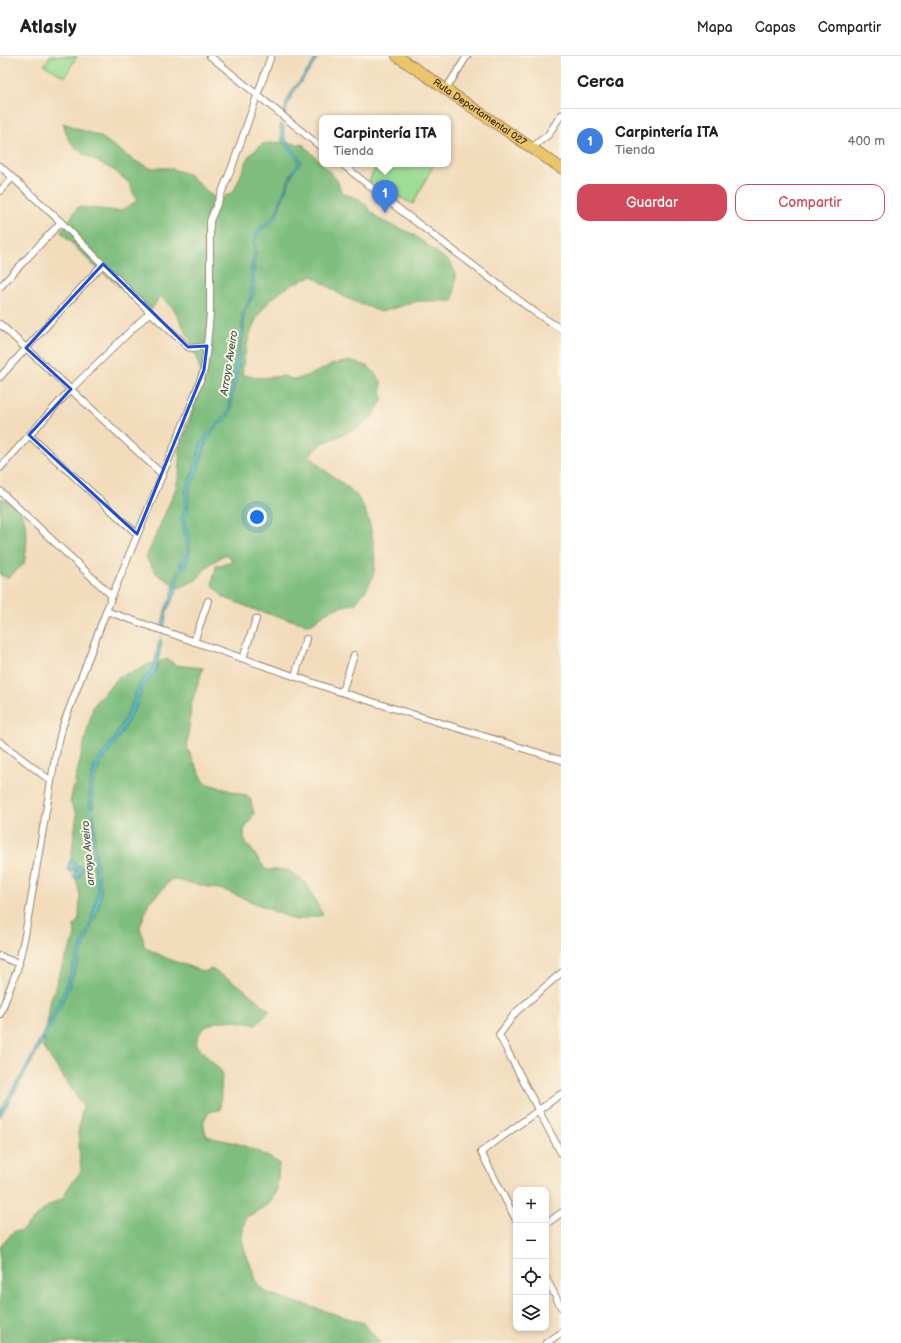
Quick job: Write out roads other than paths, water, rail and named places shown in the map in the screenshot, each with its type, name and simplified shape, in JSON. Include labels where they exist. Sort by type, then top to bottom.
[{"type":"main road","name":"Ruta Departamental 027","points":[[397,56],[561,168]]},
{"type":"street","points":[[210,56],[319,146]]},
{"type":"street","points":[[0,1014],[11,989],[19,964],[51,781],[62,728],[106,611],[194,400],[204,370],[210,313],[210,221],[232,167],[270,56]]},
{"type":"street","points":[[446,89],[467,56]]},
{"type":"street","points":[[531,148],[548,135],[561,115]]},
{"type":"street","points":[[0,166],[60,222],[150,312],[188,347],[192,348],[207,346]]},
{"type":"street","points":[[346,167],[393,205],[517,299],[561,329]]},
{"type":"street","points":[[0,191],[12,178]]},
{"type":"street","points":[[0,287],[60,222]]},
{"type":"street","points":[[0,377],[103,264]]},
{"type":"street","points":[[0,468],[70,389],[150,312]]},
{"type":"street","points":[[0,324],[163,475]]},
{"type":"street","points":[[29,435],[137,534]]},
{"type":"street","points":[[0,491],[112,596]]},
{"type":"street","points":[[194,642],[208,601]]},
{"type":"street","points":[[106,611],[342,692],[561,760]]},
{"type":"street","points":[[243,658],[256,619]]},
{"type":"street","points":[[295,676],[306,639]]},
{"type":"street","points":[[342,692],[354,655]]},
{"type":"street","points":[[0,742],[51,781]]},
{"type":"street","points":[[0,956],[19,964]]},
{"type":"street","points":[[561,973],[516,1012],[499,1035],[561,1153]]},
{"type":"street","points":[[513,1214],[481,1152],[561,1094]]},
{"type":"street","points":[[547,1223],[561,1213]]},
{"type":"street","points":[[549,1284],[561,1307]]},
{"type":"street","points":[[546,1343],[561,1332]]},
{"type":"water","points":[[316,56],[318,56],[314,64],[295,91],[288,106],[286,115],[284,114],[285,105],[292,90],[308,70]]},
{"type":"water","points":[[281,124],[284,126],[284,133],[288,143],[298,154],[301,163],[293,173],[277,217],[263,228],[255,241],[257,252],[254,264],[254,295],[246,309],[244,319],[244,335],[240,348],[239,366],[233,392],[231,410],[228,418],[217,426],[207,440],[196,476],[189,491],[188,510],[184,519],[189,536],[190,552],[187,562],[178,577],[176,594],[167,611],[164,630],[162,630],[166,607],[171,598],[176,574],[188,549],[181,518],[185,509],[186,489],[193,472],[201,444],[207,434],[229,410],[229,400],[242,331],[242,313],[250,298],[251,266],[254,256],[253,244],[255,236],[261,226],[274,217],[292,171],[298,164],[296,157],[282,140]]},
{"type":"water","points":[[159,640],[162,641],[155,673],[144,684],[135,708],[119,737],[100,765],[92,786],[93,808],[90,808],[89,786],[95,764],[114,739],[130,708],[140,683],[154,666]]},
{"type":"water","points":[[92,814],[94,815],[96,856],[101,889],[101,898],[97,912],[65,997],[31,1064],[0,1117],[0,1110],[27,1065],[61,998],[91,920],[98,890],[94,866]]},
{"type":"water","points":[[70,860],[76,864],[70,873],[67,869]]},
{"type":"water","points":[[78,865],[83,868],[79,878],[75,878],[73,877]]},
{"type":"waterway","name":"arroyo Aveiro","points":[[160,642],[161,636]]},
{"type":"waterway","name":"arroyo Aveiro","points":[[91,808],[92,816]]},
{"type":"place","name":"Carpintería ITA","points":[[385,213]]},
{"type":"water label","name":"Arroyo Aveiro","points":[[229,363]]}]
